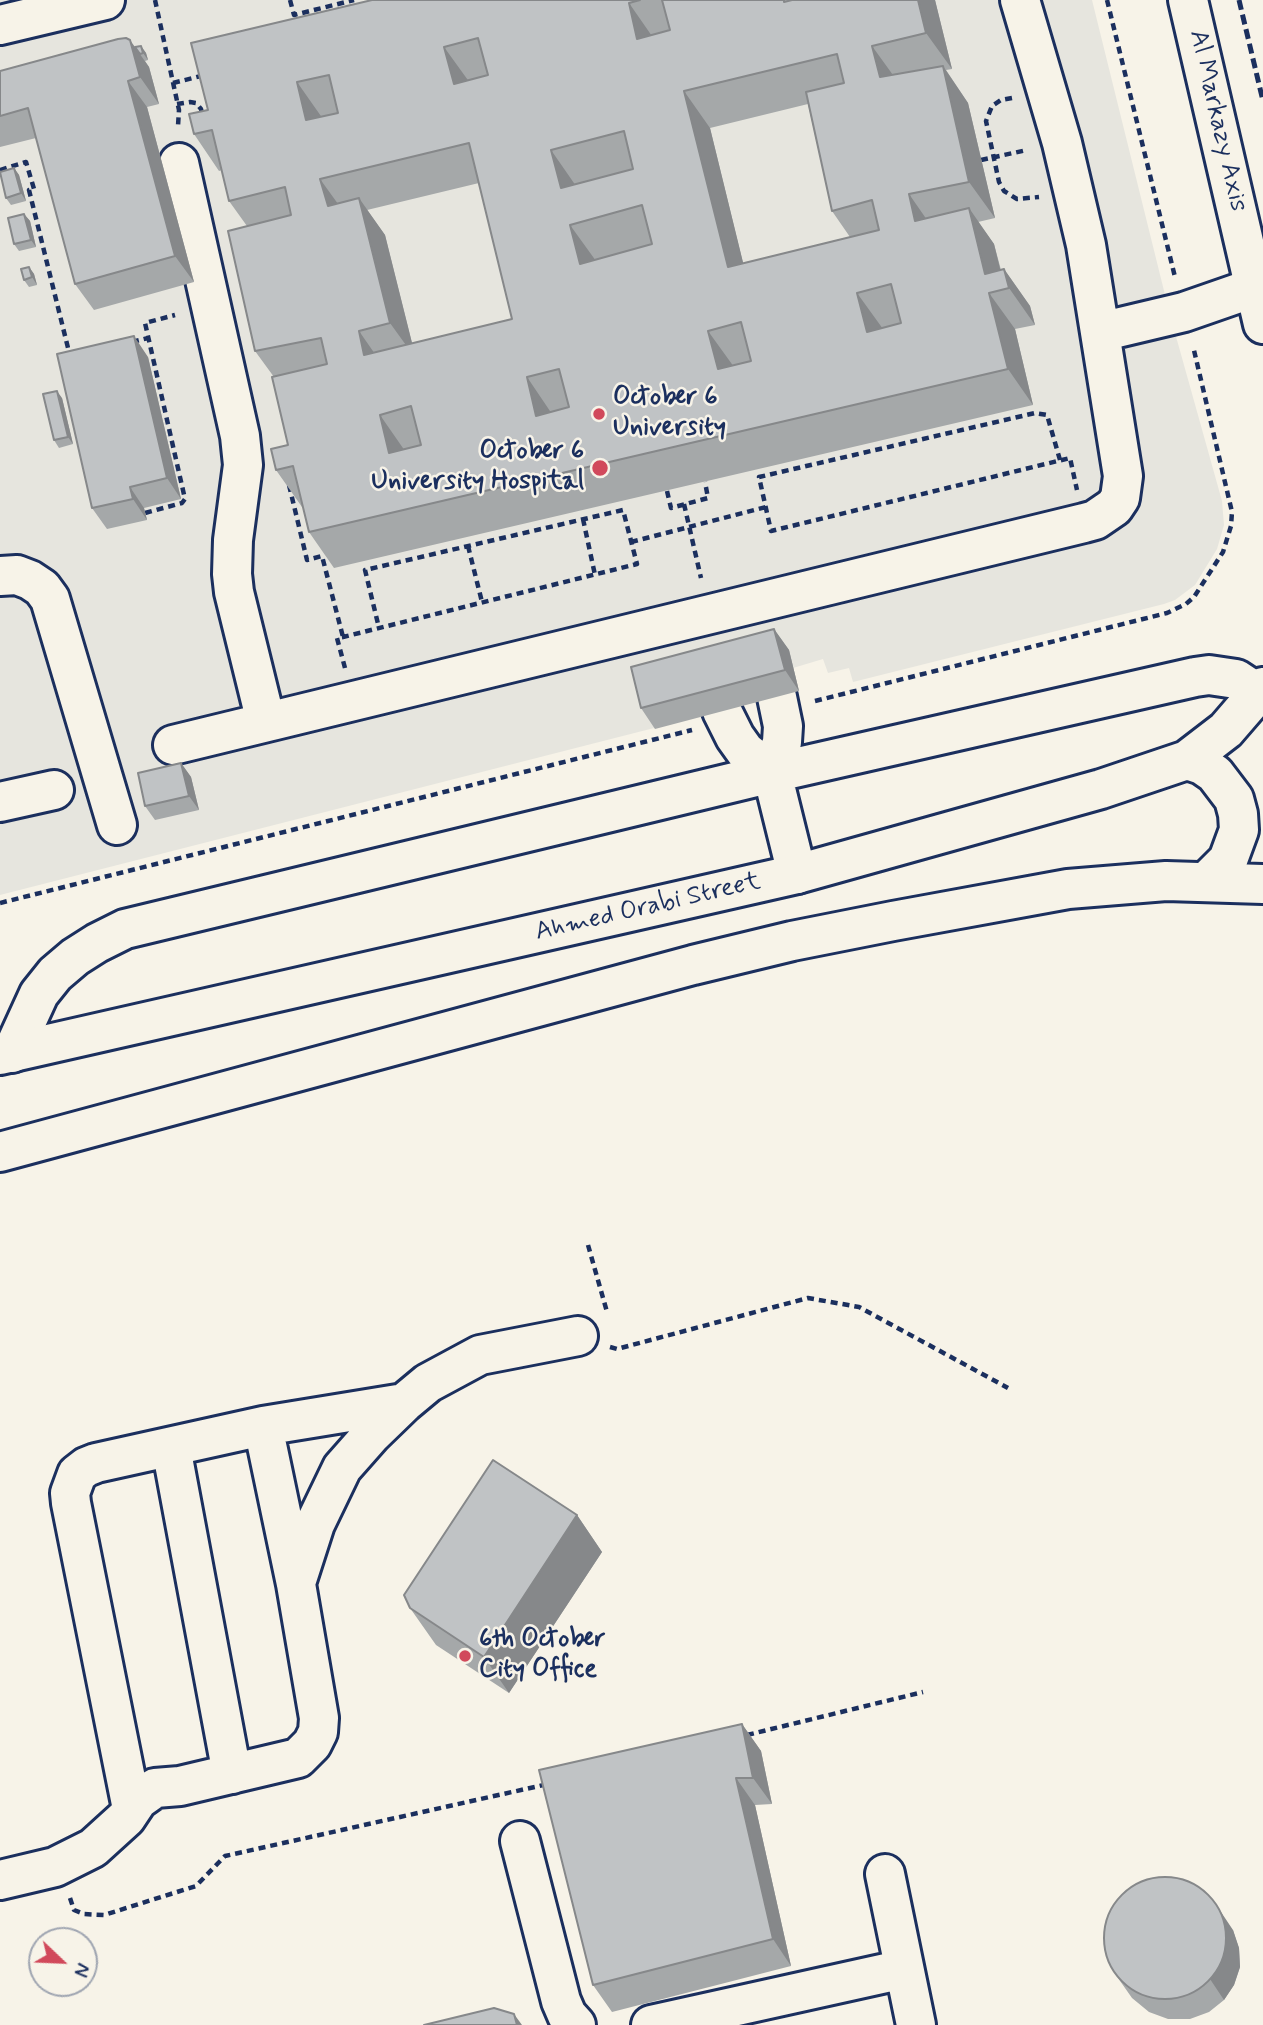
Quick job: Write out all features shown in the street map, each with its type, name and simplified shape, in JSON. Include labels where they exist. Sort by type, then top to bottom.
[{"type":"main road","points":[[0,25],[105,0]]},
{"type":"main road","points":[[173,745],[1084,523],[1105,515],[1114,508],[1120,498],[1123,476],[1086,245],[1069,167],[1020,0]]},
{"type":"main road","name":"Al Markazy Axis","points":[[1188,0],[1263,324]]},
{"type":"main road","points":[[179,163],[240,436],[243,465],[233,540],[232,574],[266,722]]},
{"type":"main road","points":[[1100,332],[1184,312],[1256,287]]},
{"type":"main road","points":[[0,576],[18,575],[30,580],[42,588],[50,599],[117,825]]},
{"type":"main road","points":[[750,604],[762,643]]},
{"type":"main road","points":[[703,615],[707,657]]},
{"type":"main road","points":[[6,1054],[39,994],[55,974],[75,957],[125,929],[772,773],[1195,677],[1209,675],[1236,679],[1261,691]]},
{"type":"main road","name":"Ahmed Orabi Street","points":[[6,1054],[797,874],[1101,789],[1187,760],[1226,730],[1261,691]]},
{"type":"main road","points":[[777,697],[783,726],[782,742],[772,773],[797,874]]},
{"type":"main road","points":[[724,716],[745,751],[772,773]]},
{"type":"main road","points":[[1187,760],[1202,765],[1220,779],[1234,799],[1238,814],[1239,830],[1232,853],[1218,873],[1206,882]]},
{"type":"main road","points":[[0,803],[54,790]]},
{"type":"main road","points":[[0,1152],[692,965],[792,941],[1068,890],[1153,882],[1263,884]]},
{"type":"main road","points":[[296,1584],[315,1524],[342,1468],[372,1434],[428,1383],[480,1355],[600,1332]]},
{"type":"main road","points":[[132,1809],[70,1493],[77,1474],[86,1467],[263,1426],[404,1403]]},
{"type":"main road","points":[[0,1880],[55,1867],[75,1859],[111,1835],[138,1800],[155,1788],[180,1786],[298,1758],[312,1744],[318,1732],[319,1718],[296,1584],[263,1426]]},
{"type":"main road","points":[[171,1447],[232,1774]]},
{"type":"main road","points":[[0,1904],[66,1889],[100,1873],[134,1848],[180,1786]]},
{"type":"main road","points":[[520,1841],[561,2001],[567,2015],[576,2025]]},
{"type":"main road","points":[[885,1874],[916,2025]]},
{"type":"main road","points":[[651,2025],[904,1969]]},
{"type":"path","points":[[155,0],[178,110],[176,145],[179,163]]},
{"type":"path","points":[[290,0],[294,15],[354,0]]},
{"type":"path","points":[[173,83],[214,73]]},
{"type":"path","points":[[1001,100],[992,106],[986,121],[999,182],[1004,191],[1022,200]]},
{"type":"path","points":[[981,160],[1014,153]]},
{"type":"path","points":[[0,170],[26,162],[34,189],[29,190],[71,357]]},
{"type":"path","points":[[145,513],[181,504],[185,499],[145,323],[178,314]]},
{"type":"path","points":[[122,345],[148,338]]},
{"type":"path","points":[[1035,413],[1047,415],[1060,460],[771,531],[766,507],[759,477],[1035,413]]},
{"type":"path","points":[[288,481],[307,560],[322,556],[343,637]]},
{"type":"path","points":[[667,491],[671,508],[708,498],[705,482]]},
{"type":"path","points":[[684,504],[703,615]]},
{"type":"path","points":[[631,542],[766,507]]},
{"type":"path","points":[[353,700],[337,638],[343,637],[379,628],[482,602],[595,575],[637,564],[622,510],[365,570],[379,628]]},
{"type":"path","points":[[583,519],[595,575]]},
{"type":"path","points":[[468,546],[482,602]]},
{"type":"path","points":[[0,903],[724,716]]},
{"type":"path","points":[[588,1245],[600,1332],[617,1349]]},
{"type":"path","points":[[617,1349],[808,1298],[859,1307],[1008,1388]]},
{"type":"path","points":[[600,1332],[617,1349]]},
{"type":"path","points":[[736,1738],[923,1692]]},
{"type":"path","points":[[66,1889],[74,1910],[84,1914],[104,1915],[196,1886],[225,1856],[548,1784]]},
{"type":"shaded area","name":"October 6 University","points":[[0,0],[1092,0],[1170,315],[1222,501],[1224,525],[1217,549],[1195,585],[1175,600],[1164,604],[853,682],[849,668],[828,673],[823,659],[793,668],[799,691],[0,895]]},
{"type":"building","points":[[372,0],[640,0],[629,3],[637,39],[670,30],[662,0],[918,0],[926,33],[872,46],[880,77],[943,66],[969,182],[909,194],[915,221],[969,208],[985,274],[1004,269],[1009,288],[989,293],[1008,369],[309,532],[293,466],[276,470],[271,449],[288,445],[272,377],[327,364],[321,338],[255,351],[228,231],[291,215],[285,187],[229,201],[212,130],[194,134],[189,114],[208,110],[191,43]],"holes":[[[478,38],[488,75],[454,84],[444,47]],[[837,54],[844,83],[806,92],[832,211],[872,200],[879,230],[728,267],[684,91]],[[329,75],[338,113],[306,120],[297,82]],[[624,131],[633,169],[561,188],[551,150]],[[469,143],[512,319],[364,355],[359,331],[390,323],[359,198],[328,206],[320,179]],[[642,205],[652,244],[580,264],[570,225]],[[891,284],[901,323],[867,332],[857,293]],[[741,322],[751,361],[718,369],[708,331]],[[559,369],[569,407],[536,416],[527,377]],[[411,406],[421,445],[389,453],[380,415]]]},
{"type":"building","points":[[126,38],[130,40],[140,77],[128,81],[175,256],[75,284],[28,108],[0,116],[0,71]]},
{"type":"building","points":[[141,46],[143,53],[140,54],[135,47]]},
{"type":"building","points":[[14,168],[21,193],[6,198],[0,172]]},
{"type":"building","points":[[24,214],[31,240],[14,244],[8,218]]},
{"type":"building","points":[[29,267],[32,277],[24,280],[21,269]]},
{"type":"building","points":[[134,336],[167,478],[130,487],[133,499],[92,508],[57,354]]},
{"type":"building","points":[[57,391],[68,437],[54,440],[43,394]]},
{"type":"building","points":[[774,629],[785,670],[641,708],[631,667]]},
{"type":"building","points":[[181,763],[189,796],[145,806],[138,773]]},
{"type":"building","points":[[493,1460],[577,1515],[484,1657],[410,1608],[404,1595]]},
{"type":"building","points":[[742,1724],[753,1778],[736,1778],[773,1939],[593,1985],[539,1770]]},
{"type":"building","points":[[1165,1877],[1188,1882],[1208,1895],[1221,1915],[1226,1938],[1221,1961],[1208,1981],[1188,1994],[1165,1999],[1142,1994],[1122,1981],[1109,1961],[1104,1938],[1109,1915],[1122,1895],[1142,1882]]},
{"type":"building","points":[[494,2008],[514,2014],[517,2025],[424,2025]]},
{"type":"railway","points":[[1239,0],[1263,101]]},
{"type":"place","name":"October 6 University","points":[[599,414]]},
{"type":"place","name":"October 6 University Hospital","points":[[600,468]]},
{"type":"place","name":"6th October City Office","points":[[465,1656]]}]
